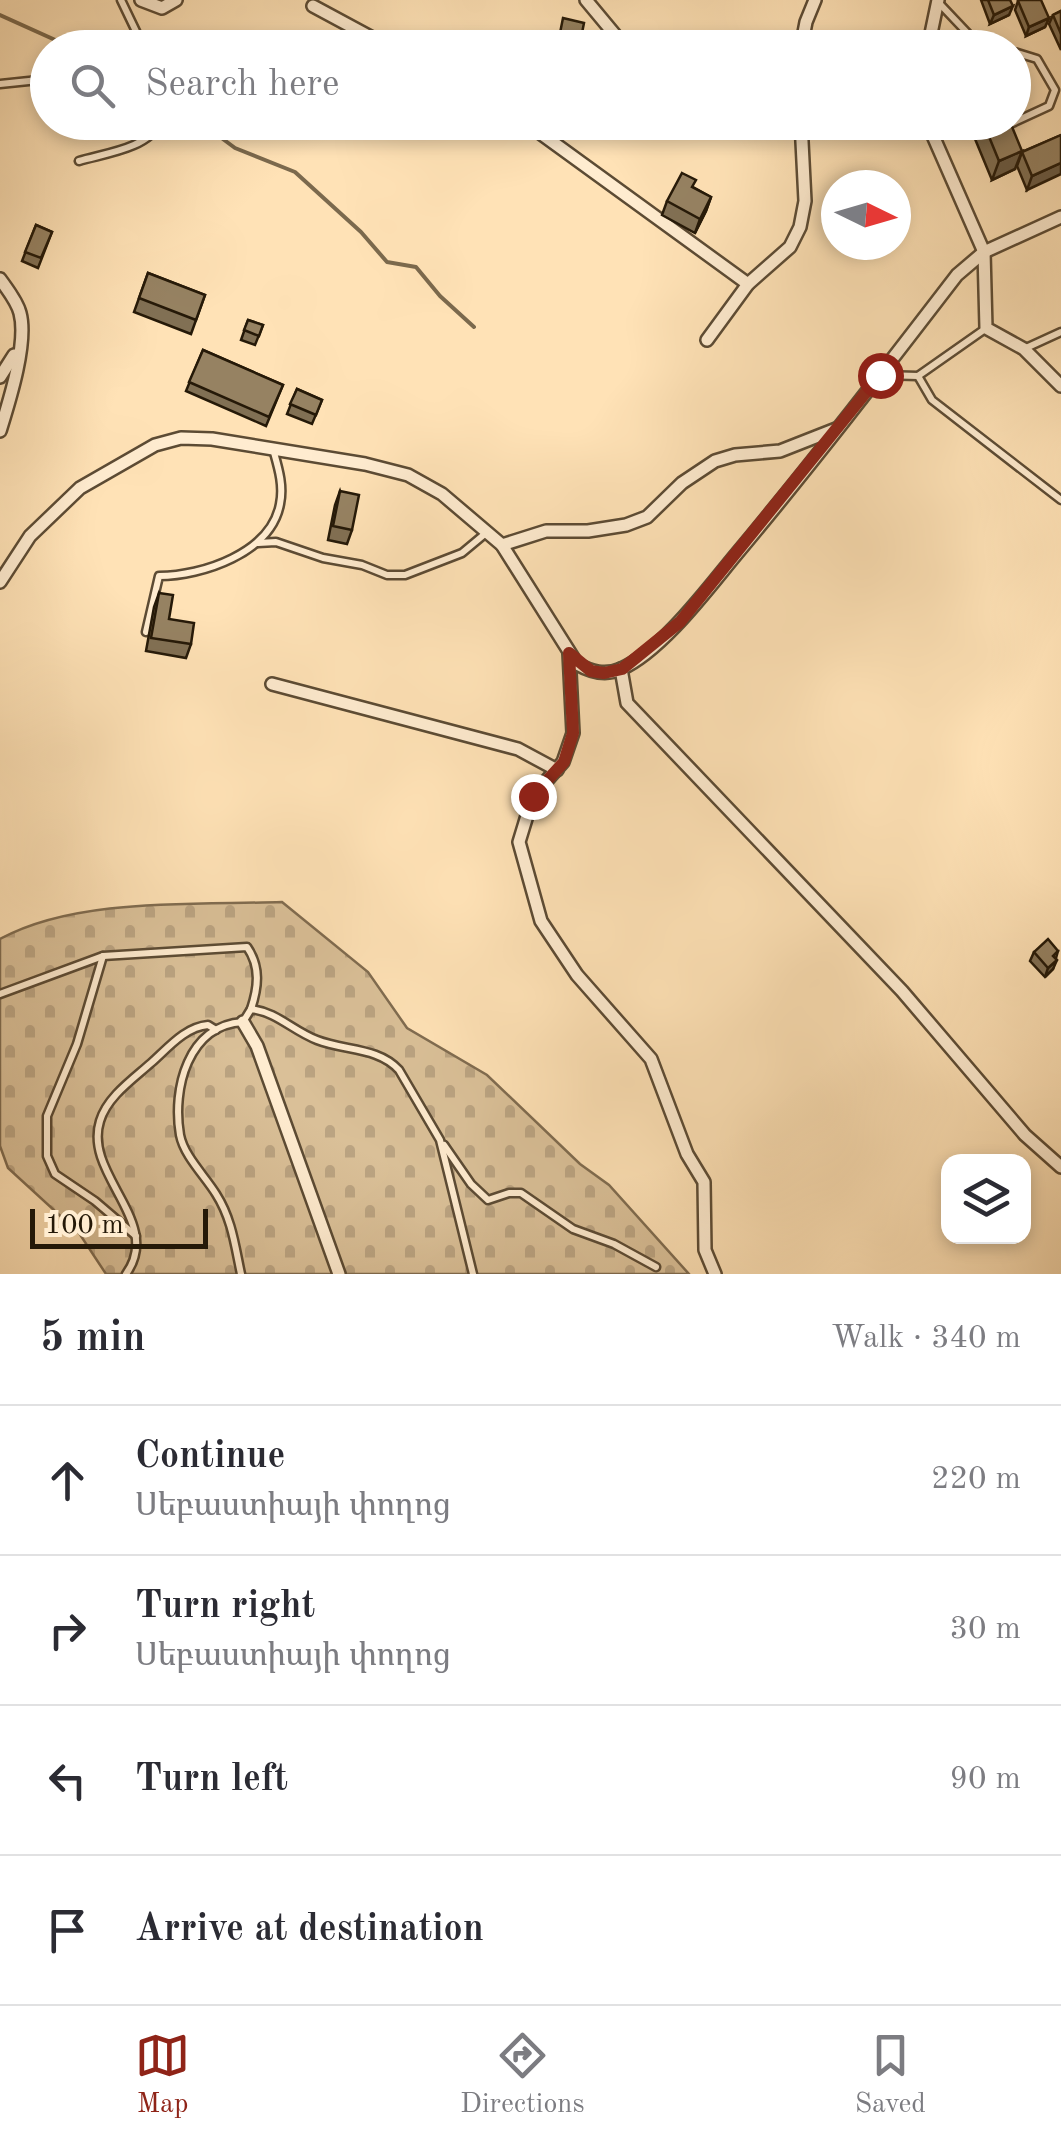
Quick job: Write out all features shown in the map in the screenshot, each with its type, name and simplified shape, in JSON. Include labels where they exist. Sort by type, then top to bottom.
[{"type":"street","points":[[141,0],[162,8],[176,0]]},
{"type":"street","points":[[586,0],[611,30]]},
{"type":"street","points":[[804,30],[815,0]]},
{"type":"street","points":[[932,30],[938,1]]},
{"type":"street","points":[[313,2],[360,30]]},
{"type":"street","points":[[550,140],[748,284]]},
{"type":"street","points":[[707,340],[748,284],[790,247],[800,227],[804,201],[802,140]]},
{"type":"street","points":[[935,140],[984,252],[986,328],[1024,349],[1061,386]]},
{"type":"street","points":[[0,582],[12,559],[55,509],[80,488],[155,445],[180,438],[273,448],[365,464],[408,476],[442,494],[502,545],[569,653],[591,671],[622,669],[680,622],[840,427],[957,276],[984,252],[1061,218]]},
{"type":"street","points":[[0,278],[20,313],[19,347],[0,431]]},
{"type":"street","points":[[0,377],[19,347]]},
{"type":"street","points":[[502,545],[546,531],[588,531],[626,524],[646,517],[682,483],[715,461],[780,451],[840,427]]},
{"type":"street","points":[[569,653],[573,733],[564,762],[533,796],[519,842],[541,921],[576,975],[651,1059],[687,1154],[704,1182],[706,1250],[715,1274]]},
{"type":"street","points":[[622,669],[627,703],[902,991],[1025,1135],[1061,1167]]},
{"type":"street","points":[[272,684],[518,750],[556,770]]},
{"type":"street","points":[[243,1022],[257,1046],[339,1274]]},
{"type":"lane","points":[[121,0],[135,30]]},
{"type":"lane","points":[[938,1],[964,30]]},
{"type":"lane","points":[[1031,57],[1037,59],[1056,90],[1049,106],[1031,114]]},
{"type":"lane","points":[[0,84],[30,81]]},
{"type":"lane","points":[[79,161],[146,140]]},
{"type":"lane","points":[[880,375],[918,376],[986,328]]},
{"type":"lane","points":[[1024,349],[1061,332]]},
{"type":"lane","points":[[918,376],[932,400],[1061,500]]},
{"type":"lane","points":[[146,632],[159,576],[177,576],[223,564],[258,543],[280,507],[280,475],[273,448]]},
{"type":"lane","points":[[258,543],[276,542],[386,575],[406,575],[462,553],[487,532]]},
{"type":"lane","points":[[0,994],[104,956],[248,947],[257,972],[257,991],[251,1009],[243,1022],[229,1023],[216,1030],[189,1056],[182,1070],[180,1136],[230,1220],[241,1274]]},
{"type":"lane","points":[[104,956],[76,1044],[47,1116],[47,1156],[55,1174],[136,1236]]},
{"type":"lane","points":[[251,1009],[268,1011],[314,1039],[390,1060],[440,1140],[471,1184],[488,1200],[521,1193],[574,1229],[614,1244],[656,1267]]},
{"type":"lane","points":[[126,1274],[137,1249],[136,1236],[129,1212],[99,1158],[100,1119],[122,1088],[177,1040],[202,1025],[216,1030]]},
{"type":"lane","points":[[440,1140],[473,1274]]},
{"type":"green space","points":[[282,902],[368,972],[407,1028],[487,1075],[580,1164],[609,1185],[689,1274],[106,1274],[79,1233],[8,1168],[0,1146],[0,939],[30,925],[100,910]]},
{"type":"building","points":[[988,0],[1010,0],[1013,6],[994,15]]},
{"type":"building","points":[[1020,0],[1041,0],[1049,18],[1029,27]]},
{"type":"building","points":[[1061,11],[1061,34],[1053,15]]},
{"type":"building","points":[[563,18],[584,23],[583,30],[561,30]]},
{"type":"building","points":[[1061,135],[1061,163],[1032,176],[1022,152]]},
{"type":"building","points":[[990,140],[1017,140],[1022,151],[999,161]]},
{"type":"building","points":[[682,173],[696,180],[692,187],[711,197],[700,219],[667,201]]},
{"type":"building","points":[[36,225],[52,232],[41,258],[25,252]]},
{"type":"building","points":[[148,273],[205,295],[196,320],[139,298]]},
{"type":"building","points":[[248,320],[263,325],[259,336],[244,330]]},
{"type":"building","points":[[203,350],[283,385],[269,417],[189,382]]},
{"type":"building","points":[[297,389],[322,400],[316,415],[290,404]]},
{"type":"building","points":[[340,491],[359,495],[352,530],[333,526]]},
{"type":"building","points":[[159,593],[173,595],[169,619],[194,623],[191,644],[151,638]]},
{"type":"building","points":[[1048,939],[1058,951],[1053,956],[1057,960],[1048,968],[1034,952]]},
{"type":"waterway","points":[[0,15],[33,30]]},
{"type":"waterway","points":[[224,140],[295,172],[361,232],[387,262],[416,267],[474,327]]},
{"type":"route","points":[[533,796],[564,762],[573,733],[569,653],[591,671],[622,669],[680,622],[880,375]]}]
